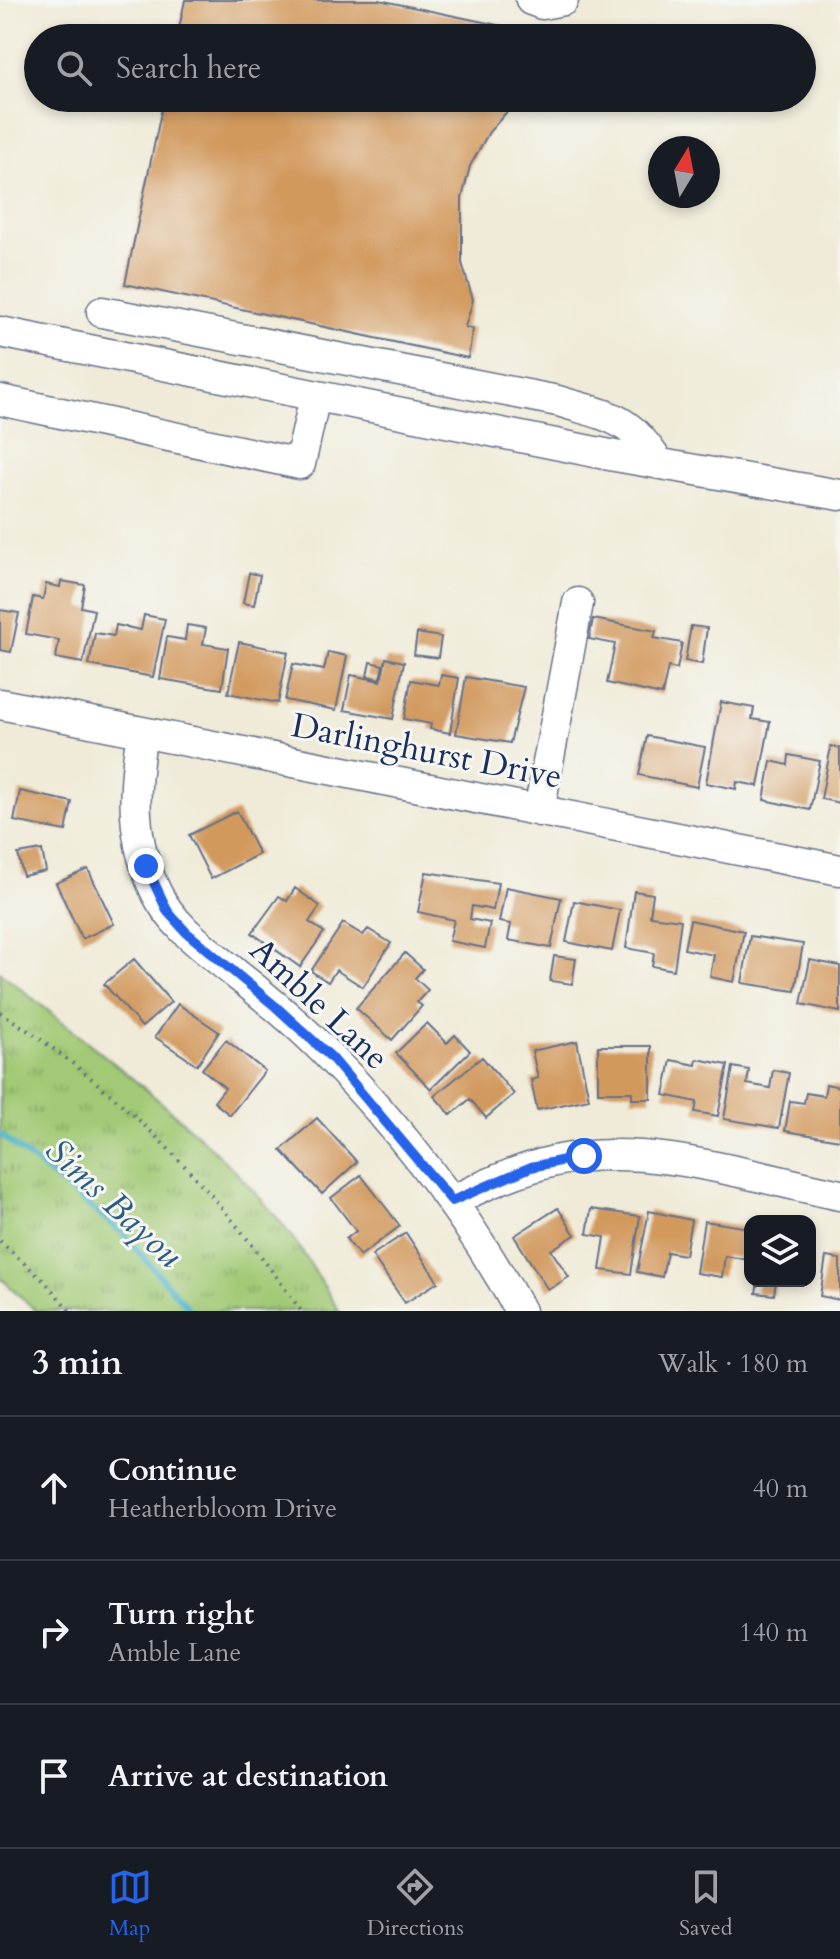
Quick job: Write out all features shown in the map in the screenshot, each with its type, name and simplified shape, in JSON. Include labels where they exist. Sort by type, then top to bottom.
[{"type":"street","points":[[531,0],[542,4],[563,0]]},
{"type":"street","points":[[102,312],[558,401],[625,422],[640,435],[659,464]]},
{"type":"street","points":[[0,332],[659,464],[840,495]]},
{"type":"street","points":[[0,400],[300,464],[315,396]]},
{"type":"street","points":[[539,811],[578,603]]},
{"type":"street","name":"Darlinghurst Drive","points":[[0,704],[840,870]]},
{"type":"street","name":"Amble Lane","points":[[142,732],[133,813],[146,866],[168,912],[186,932],[332,1058],[452,1201],[520,1311]]},
{"type":"street","points":[[452,1201],[531,1167],[606,1154],[661,1158],[840,1195]]},
{"type":"path","points":[[0,1012],[71,1062],[161,1139],[206,1185],[301,1311]]},
{"type":"path","points":[[0,1241],[46,1283],[70,1311]]},
{"type":"green space","points":[[0,972],[150,1093],[222,1158],[286,1229],[339,1311],[36,1311],[0,1277]]},
{"type":"building","points":[[185,0],[379,0],[493,24],[180,24]]},
{"type":"building","points":[[161,112],[507,112],[489,132],[470,166],[462,198],[462,263],[473,300],[465,327],[473,329],[468,358],[125,284]]},
{"type":"building","points":[[249,573],[260,575],[254,605],[243,603]]},
{"type":"building","points":[[61,581],[85,585],[81,607],[94,610],[83,663],[56,658],[59,640],[26,634],[33,597],[43,599],[46,584],[60,587]]},
{"type":"building","points":[[0,610],[19,613],[11,652],[0,650]]},
{"type":"building","points":[[144,615],[165,619],[153,677],[89,665],[95,633],[114,636],[116,625],[141,630]]},
{"type":"building","points":[[593,619],[656,631],[654,638],[682,643],[677,669],[668,667],[662,695],[607,683],[615,644],[589,639]]},
{"type":"building","points":[[187,625],[206,628],[203,644],[228,648],[222,689],[160,679],[167,637],[185,640]]},
{"type":"building","points":[[691,626],[707,628],[702,664],[685,661]]},
{"type":"building","points":[[417,633],[441,637],[438,658],[414,655]]},
{"type":"building","points":[[239,642],[288,652],[278,703],[228,693]]},
{"type":"building","points":[[328,652],[347,656],[336,710],[285,700],[293,664],[324,670]]},
{"type":"building","points":[[386,658],[404,662],[393,719],[344,710],[351,675],[381,681]]},
{"type":"building","points":[[370,662],[383,665],[380,679],[367,676]]},
{"type":"building","points":[[441,675],[459,678],[450,733],[430,729],[431,724],[404,719],[411,680],[439,685]]},
{"type":"building","points":[[466,677],[524,687],[510,743],[456,734]]},
{"type":"building","points":[[721,702],[754,708],[752,719],[770,722],[758,786],[737,782],[736,789],[706,783]]},
{"type":"building","points":[[647,736],[705,747],[697,787],[639,775]]},
{"type":"building","points":[[831,746],[840,748],[840,803],[821,799]]},
{"type":"building","points":[[789,755],[820,761],[810,810],[764,800],[771,761],[788,765]]},
{"type":"building","points":[[20,791],[72,802],[66,831],[14,821]]},
{"type":"building","points":[[237,811],[259,854],[211,879],[189,835]]},
{"type":"building","points":[[42,850],[46,871],[23,876],[18,854]]},
{"type":"building","points":[[88,869],[114,924],[82,939],[56,883]]},
{"type":"building","points":[[426,872],[498,883],[493,910],[472,906],[470,919],[490,923],[485,948],[449,941],[454,920],[418,912]]},
{"type":"building","points":[[506,887],[561,898],[551,948],[508,940],[511,924],[499,922]]},
{"type":"building","points":[[295,888],[320,906],[309,922],[324,932],[300,967],[252,933],[279,896],[287,901]]},
{"type":"building","points":[[634,891],[653,894],[650,916],[681,920],[674,970],[652,966],[654,953],[626,948]]},
{"type":"building","points":[[574,901],[620,910],[612,951],[566,942]]},
{"type":"building","points":[[690,920],[744,931],[734,982],[710,977],[714,955],[684,949]]},
{"type":"building","points":[[343,923],[363,935],[368,929],[391,943],[363,987],[336,970],[328,982],[311,971]]},
{"type":"building","points":[[750,936],[803,944],[795,991],[742,983]]},
{"type":"building","points":[[405,953],[423,969],[415,978],[428,990],[417,1002],[422,1006],[392,1040],[356,1008]]},
{"type":"building","points":[[554,956],[576,959],[572,984],[550,981]]},
{"type":"building","points":[[134,959],[171,1002],[142,1027],[104,984]]},
{"type":"building","points":[[810,960],[840,966],[840,1012],[801,1004]]},
{"type":"building","points":[[178,1004],[219,1032],[197,1065],[155,1037]]},
{"type":"building","points":[[427,1023],[447,1043],[455,1035],[470,1051],[431,1089],[396,1053]]},
{"type":"building","points":[[226,1040],[265,1071],[230,1115],[214,1102],[225,1088],[202,1069]]},
{"type":"building","points":[[577,1041],[589,1099],[537,1110],[531,1080],[538,1078],[532,1051]]},
{"type":"building","points":[[598,1046],[651,1046],[651,1099],[632,1099],[632,1092],[598,1092]]},
{"type":"building","points":[[482,1057],[514,1094],[486,1118],[470,1099],[451,1115],[434,1096]]},
{"type":"building","points":[[697,1059],[728,1065],[718,1116],[695,1112],[697,1102],[664,1095],[671,1060],[696,1065]]},
{"type":"building","points":[[733,1067],[749,1070],[747,1084],[770,1088],[773,1070],[789,1073],[779,1128],[724,1119]]},
{"type":"building","points":[[826,1084],[840,1087],[840,1140],[785,1131],[790,1101],[804,1103],[806,1093],[824,1096]]},
{"type":"building","points":[[317,1118],[357,1162],[322,1194],[281,1150]]},
{"type":"building","points":[[361,1175],[400,1226],[360,1256],[346,1239],[356,1231],[331,1198]]},
{"type":"building","points":[[558,1208],[575,1235],[551,1250],[569,1277],[548,1290],[514,1236]]},
{"type":"building","points":[[591,1209],[640,1216],[631,1274],[600,1270],[605,1237],[587,1234]]},
{"type":"building","points":[[649,1211],[691,1220],[685,1255],[667,1252],[662,1277],[637,1272]]},
{"type":"building","points":[[704,1221],[744,1227],[744,1259],[725,1256],[722,1277],[696,1273]]},
{"type":"building","points":[[406,1233],[438,1282],[405,1303],[372,1255]]},
{"type":"building","points":[[826,1257],[840,1259],[840,1300],[820,1296]]},
{"type":"building","points":[[757,1287],[775,1287],[774,1295],[756,1293]]},
{"type":"waterway","name":"Sims Bayou","points":[[0,1134],[122,1233],[191,1311]]},
{"type":"route","points":[[146,866],[168,912],[186,932],[332,1058],[452,1201],[503,1176],[584,1156]]}]
